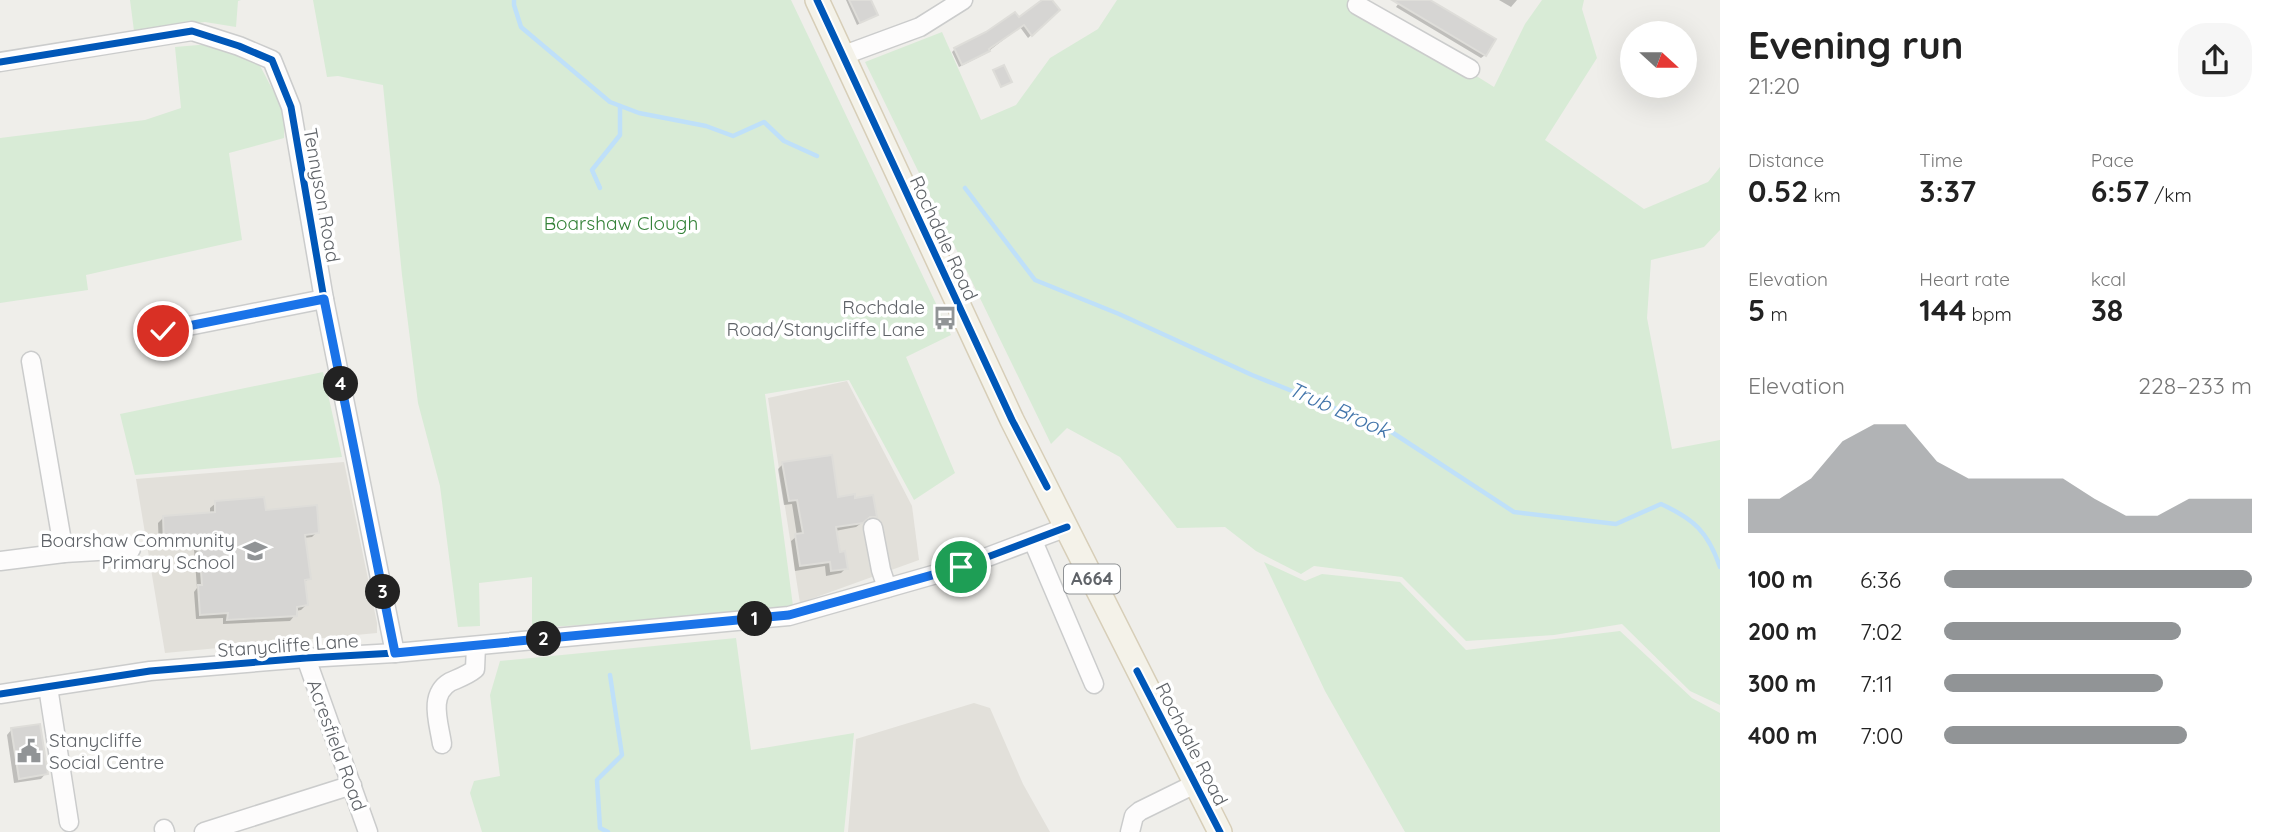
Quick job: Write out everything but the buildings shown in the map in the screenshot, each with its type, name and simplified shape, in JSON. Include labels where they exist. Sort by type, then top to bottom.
[{"type":"main road","name":"Rochdale Road","points":[[817,0],[1001,396],[1220,832]]},
{"type":"street","points":[[844,55],[920,27],[964,0]]},
{"type":"street","points":[[1357,5],[1380,8],[1401,32],[1470,69]]},
{"type":"street","name":"Tennyson Road","points":[[0,62],[192,31],[272,60],[291,107],[324,299],[395,653]]},
{"type":"street","points":[[163,331],[324,299]]},
{"type":"street","points":[[31,361],[64,553]]},
{"type":"street","name":"Stanycliffe Lane","points":[[0,694],[150,671],[476,646],[789,615],[961,567],[1067,527]]},
{"type":"street","points":[[873,528],[887,588]]},
{"type":"street","points":[[1032,541],[1094,684]]},
{"type":"street","points":[[0,561],[64,553],[131,549]]},
{"type":"street","points":[[442,744],[437,695],[447,684],[473,671],[476,646]]},
{"type":"street","name":"Acresfield Road","points":[[306,658],[368,832]]},
{"type":"street","points":[[48,687],[69,822]]},
{"type":"street","points":[[1130,832],[1134,816],[1140,811],[1195,783]]},
{"type":"street","points":[[204,832],[352,785]]},
{"type":"shaded area","points":[[847,381],[912,506],[919,560],[800,603],[768,398]]},
{"type":"shaded area","name":"Boarshaw Community Primary School","points":[[344,462],[377,633],[165,653],[136,479]]},
{"type":"shaded area","points":[[974,703],[990,708],[1023,784],[1050,832],[848,832],[856,739]]},
{"type":"green space","points":[[130,0],[241,0],[238,1],[236,27],[205,22],[134,31]]},
{"type":"green space","name":"Boarshaw Clough","points":[[313,0],[791,0],[951,335],[906,357],[955,473],[914,500],[849,380],[765,394],[793,606],[650,621],[532,628],[532,577],[479,583],[480,626],[458,627],[440,486],[418,403],[383,85],[338,76],[327,77]]},
{"type":"green space","points":[[1117,0],[1355,0],[1494,87],[1525,24],[1542,0],[1584,0],[1582,9],[1597,58],[1545,140],[1644,209],[1708,182],[1720,167],[1720,230],[1704,247],[1651,260],[1647,318],[1672,449],[1720,440],[1720,705],[1690,691],[1622,624],[1554,635],[1466,641],[1402,577],[1314,566],[1301,574],[1256,551],[1225,527],[1177,528],[1120,457],[1067,428],[1051,444],[865,62],[942,32],[981,120],[1016,105],[1050,58],[1098,29]]},
{"type":"green space","points":[[210,44],[258,62],[285,113],[284,138],[229,153],[242,240],[86,275],[88,290],[0,303],[0,138],[145,120],[181,108],[175,47]]},
{"type":"green space","points":[[323,372],[342,457],[135,475],[120,414]]},
{"type":"green space","points":[[1264,562],[1305,581],[1322,574],[1400,582],[1466,650],[1620,631],[1692,698],[1720,713],[1720,832],[1405,832],[1325,691]]},
{"type":"green space","points":[[736,638],[751,750],[854,733],[844,832],[482,832],[470,793],[474,781],[500,776],[490,695],[500,661]]},
{"type":"waterway","name":"Trub Brook","points":[[514,0],[521,27],[610,102],[639,113],[706,126],[733,136],[764,122],[784,141],[817,156]]},
{"type":"waterway","points":[[600,188],[592,170],[620,135],[620,106]]},
{"type":"waterway","name":"Trub Brook","points":[[965,188],[1035,280],[1119,314],[1252,375],[1387,429],[1514,512],[1616,524],[1661,504],[1682,515],[1698,528],[1710,544],[1720,567]]},
{"type":"waterway","points":[[608,832],[600,828],[597,780],[622,755],[610,675]]},
{"type":"cycle path","points":[[817,0],[1012,420],[1047,487]]},
{"type":"cycle path","points":[[0,62],[192,31],[272,60],[291,107],[324,299],[395,653]]},
{"type":"cycle path","points":[[0,694],[150,671],[395,653],[789,616],[961,567],[1067,527]]},
{"type":"cycle path","points":[[1137,671],[1220,832]]},
{"type":"place","name":"Rochdale Road/Stanycliffe Lane","points":[[945,318]]},
{"type":"place","name":"Boarshaw Community Primary School","points":[[255,551]]},
{"type":"place","name":"Stanycliffe Social Centre","points":[[29,751]]},
{"type":"route","points":[[163,331],[324,299],[395,653],[789,615],[961,567]]}]
